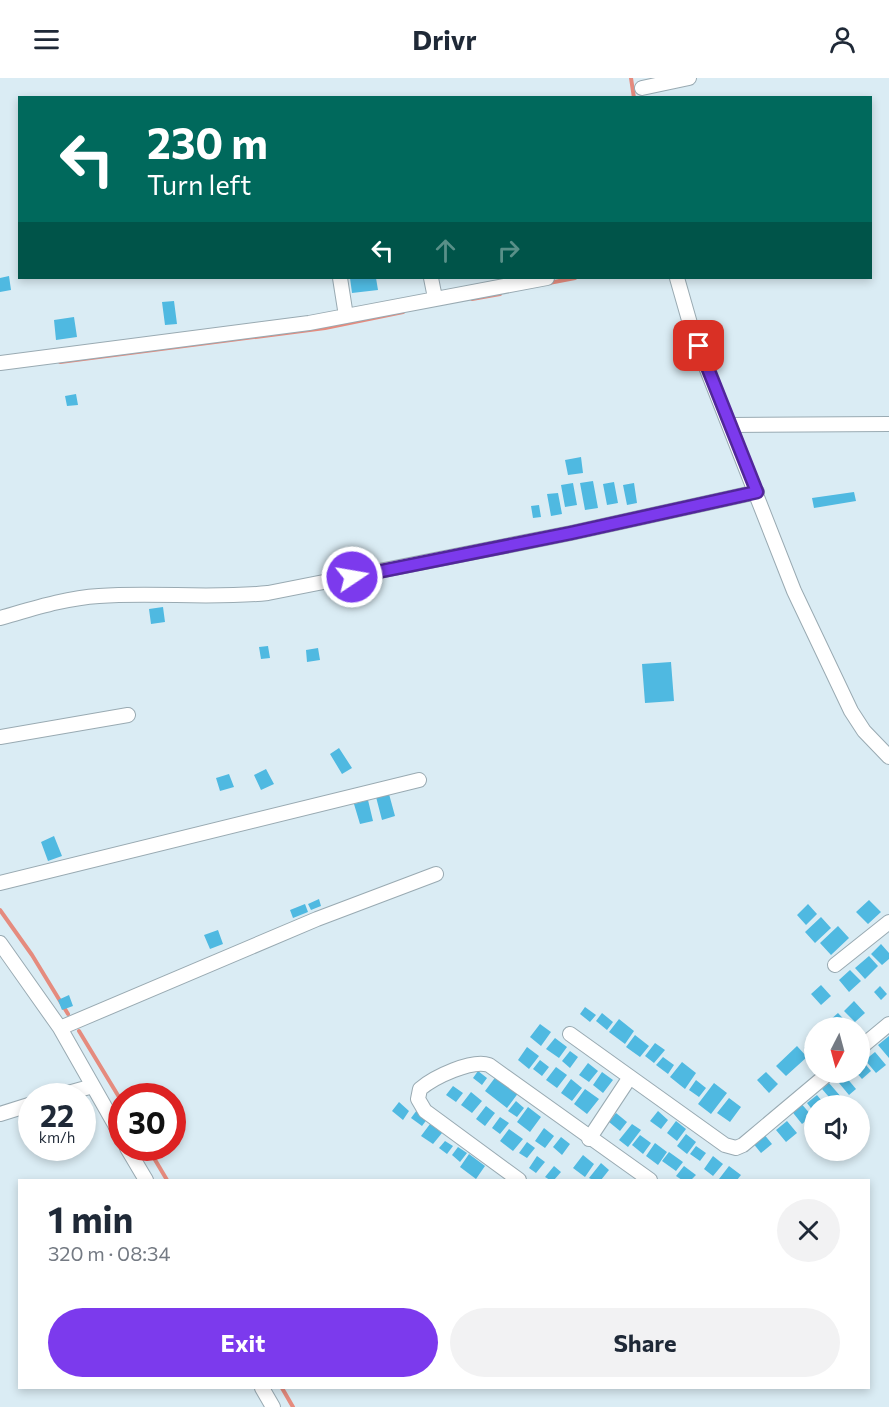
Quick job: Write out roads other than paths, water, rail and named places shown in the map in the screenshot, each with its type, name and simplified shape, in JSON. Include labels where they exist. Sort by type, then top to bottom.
[{"type":"street","points":[[642,88],[689,78]]},
{"type":"street","points":[[340,279],[346,316]]},
{"type":"street","points":[[431,279],[435,298]]},
{"type":"street","points":[[0,363],[208,337],[346,316],[541,279]]},
{"type":"street","points":[[677,279],[687,315],[794,591],[851,711],[864,731],[889,757]]},
{"type":"street","points":[[729,425],[889,424]]},
{"type":"street","points":[[0,618],[96,596],[160,594],[231,597],[279,591],[571,533],[757,492]]},
{"type":"street","points":[[0,737],[128,715]]},
{"type":"street","points":[[0,883],[419,780]]},
{"type":"street","points":[[71,1024],[317,919],[436,874]]},
{"type":"street","points":[[836,965],[889,922]]},
{"type":"street","points":[[0,943],[71,1024],[92,1083]]},
{"type":"street","points":[[870,1040],[889,1024]]},
{"type":"street","points":[[570,1034],[725,1145],[736,1148],[743,1145],[817,1083]]},
{"type":"street","points":[[518,1179],[425,1111],[418,1099],[420,1089],[431,1081],[472,1063],[483,1063],[649,1179]]},
{"type":"street","points":[[589,1139],[630,1077]]},
{"type":"street","points":[[96,1091],[108,1112]]},
{"type":"street","points":[[0,1114],[18,1108]]},
{"type":"street","points":[[135,1161],[145,1179]]},
{"type":"street","points":[[263,1389],[273,1407]]},
{"type":"waterway","points":[[631,78],[634,96]]},
{"type":"waterway","points":[[549,283],[570,279]]},
{"type":"waterway","points":[[472,299],[500,294]]},
{"type":"waterway","points":[[60,362],[325,328],[403,312]]},
{"type":"waterway","points":[[0,910],[32,955],[68,1014]]},
{"type":"waterway","points":[[79,1031],[110,1083]]},
{"type":"waterway","points":[[156,1161],[166,1179]]},
{"type":"waterway","points":[[283,1389],[293,1407]]}]
